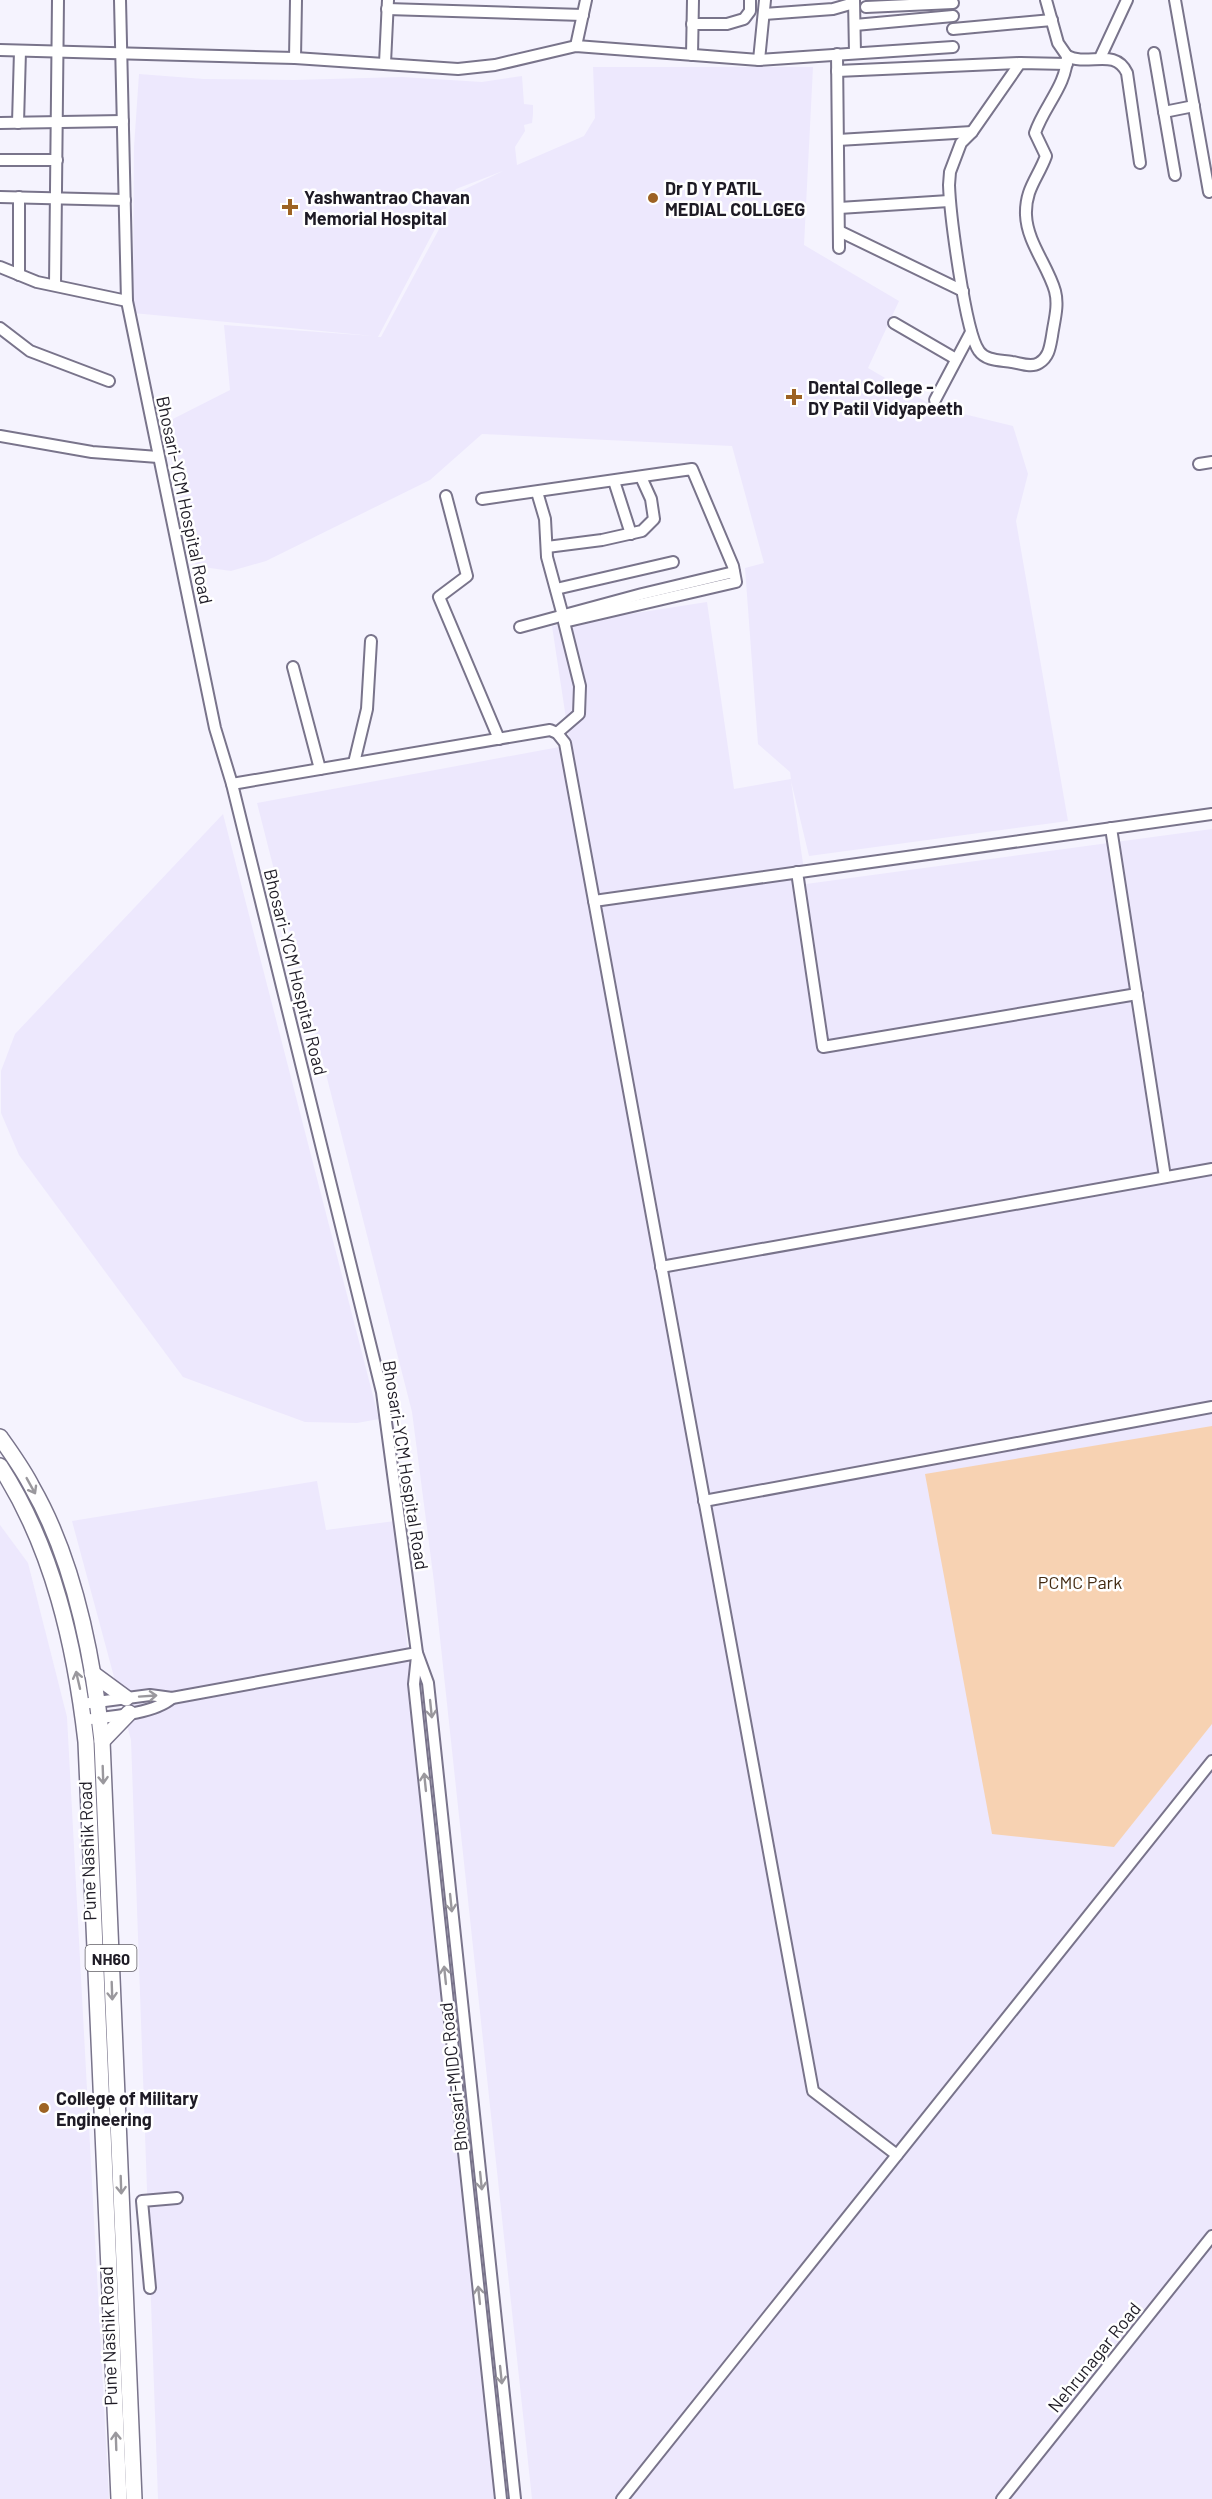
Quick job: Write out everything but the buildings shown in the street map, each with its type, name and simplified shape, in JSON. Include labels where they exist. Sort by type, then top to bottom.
[{"type":"highway","name":"Pune Nashik Road","points":[[0,1437],[33,1487],[50,1526],[76,1604],[98,1702],[102,1741],[134,2499]]},
{"type":"highway","name":"Pune Nashik Road","points":[[0,1466],[19,1495],[49,1566],[61,1608],[82,1704],[119,2499]]},
{"type":"highway","points":[[92,1673],[128,1706],[102,1741]]},
{"type":"street","points":[[55,285],[58,0]]},
{"type":"street","points":[[120,0],[122,54]]},
{"type":"street","points":[[295,58],[296,0]]},
{"type":"street","points":[[576,46],[586,0]]},
{"type":"street","points":[[692,55],[693,0]]},
{"type":"street","points":[[692,24],[728,24],[744,19],[750,10],[750,0]]},
{"type":"street","points":[[759,60],[765,0]]},
{"type":"street","points":[[1100,58],[1127,0]]},
{"type":"street","points":[[1175,0],[1209,192]]},
{"type":"street","points":[[866,7],[953,1],[953,66]]},
{"type":"street","points":[[764,14],[833,9],[854,2],[855,53]]},
{"type":"street","points":[[1020,63],[972,132],[961,143],[950,172],[949,201],[970,332],[978,350],[987,358],[1033,365],[1041,362],[1050,350],[1057,306],[1055,292],[1025,217],[1029,186],[1046,156],[1035,133],[1059,87],[1067,60],[1058,43],[1048,2]]},
{"type":"street","points":[[385,63],[388,4],[583,15]]},
{"type":"street","points":[[855,25],[953,16]]},
{"type":"street","points":[[953,29],[1052,20]]},
{"type":"street","points":[[0,50],[295,58],[458,69],[477,68],[576,46],[759,60],[953,47]]},
{"type":"street","points":[[18,123],[20,51]]},
{"type":"street","points":[[1154,53],[1175,175]]},
{"type":"street","name":"Bhosari-YCM Hospital Road","points":[[122,54],[127,302],[215,728],[232,784],[382,1392],[417,1653]]},
{"type":"street","points":[[837,54],[840,248]]},
{"type":"street","points":[[837,71],[1067,60],[1084,62],[1100,58],[1115,60],[1124,66],[1127,73],[1140,164]]},
{"type":"street","points":[[1164,112],[1194,106]]},
{"type":"street","points":[[0,123],[123,121]]},
{"type":"street","points":[[838,140],[972,132]]},
{"type":"street","points":[[0,160],[57,160]]},
{"type":"street","points":[[0,197],[125,200]]},
{"type":"street","points":[[19,197],[19,275]]},
{"type":"street","points":[[839,208],[949,201]]},
{"type":"street","points":[[839,231],[963,291]]},
{"type":"street","points":[[0,267],[55,285],[127,302]]},
{"type":"street","points":[[894,323],[956,359]]},
{"type":"street","points":[[0,328],[30,351],[109,381]]},
{"type":"street","points":[[935,400],[970,332]]},
{"type":"street","points":[[0,436],[92,452],[158,457]]},
{"type":"street","points":[[1198,464],[1212,462]]},
{"type":"street","points":[[482,499],[692,469],[734,572],[736,582],[563,619],[521,631]]},
{"type":"street","points":[[547,547],[602,540],[642,531],[654,519],[651,499],[641,477]]},
{"type":"street","points":[[614,481],[631,534]]},
{"type":"street","points":[[537,492],[545,519],[547,547],[556,590],[580,686],[579,714],[557,733]]},
{"type":"street","points":[[446,496],[467,576],[439,597],[499,739]]},
{"type":"street","points":[[556,590],[673,562]]},
{"type":"street","points":[[354,763],[367,709],[371,641]]},
{"type":"street","points":[[293,667],[320,769]]},
{"type":"street","points":[[232,784],[550,730],[562,737],[566,748],[813,2091],[897,2155]]},
{"type":"street","points":[[594,901],[1212,814]]},
{"type":"street","points":[[1111,828],[1165,1177]]},
{"type":"street","points":[[797,872],[823,1047],[1137,994]]},
{"type":"street","points":[[661,1267],[1212,1168]]},
{"type":"street","points":[[704,1501],[1212,1407]]},
{"type":"street","points":[[82,1704],[98,1702],[128,1706],[164,1705],[172,1698],[417,1653]]},
{"type":"street","name":"Bhosari-MIDC Road","points":[[417,1653],[414,1684],[501,2499]]},
{"type":"street","name":"Bhosari-MIDC Road","points":[[417,1653],[428,1683],[514,2499]]},
{"type":"street","points":[[83,1720],[99,1718],[128,1706]]},
{"type":"street","points":[[622,2499],[1212,1761]]},
{"type":"street","points":[[150,2288],[142,2201],[177,2198]]},
{"type":"street","name":"Nehrunagar Road","points":[[1002,2499],[1212,2236]]},
{"type":"shaded area","points":[[593,67],[813,67],[804,245],[899,301],[868,368],[935,407],[1013,426],[1028,474],[1016,521],[1068,821],[809,856],[791,781],[806,884],[1212,829],[1212,2499],[532,2499],[434,1582],[412,1412],[257,803],[570,745],[552,626],[707,602],[734,789],[791,779],[790,772],[758,744],[745,568],[764,563],[732,446],[482,434],[430,480],[266,561],[231,571],[196,566],[163,424],[230,390],[224,325],[373,336],[133,313],[134,147],[139,74],[204,79],[294,80],[402,77],[482,82],[522,76],[524,104],[533,105],[533,114],[532,123],[524,125],[525,131],[515,147],[517,165],[584,136],[595,118]],"holes":[[[503,171],[459,192],[381,337],[378,337],[456,189]]]},
{"type":"shaded area","points":[[223,814],[379,1419],[357,1423],[305,1422],[183,1377],[19,1155],[1,1113],[1,1071],[15,1034]]},
{"type":"shaded area","points":[[317,1481],[326,1530],[395,1521],[437,1951],[500,2499],[158,2499],[131,1740],[72,1521]]},
{"type":"shaded area","name":"College of Military Engineering","points":[[0,1525],[28,1563],[67,1717],[109,2499],[0,2499]]},
{"type":"green space","name":"PCMC Park","points":[[1212,1426],[1212,1724],[1114,1847],[992,1834],[925,1474]]},
{"type":"place","name":"Dr D Y PATIL MEDIAL COLLGEG","points":[[653,198]]},
{"type":"place","name":"Yashwantrao Chavan Memorial Hospital","points":[[290,207]]},
{"type":"place","name":"Dental College - DY Patil Vidyapeeth","points":[[794,397]]},
{"type":"place","name":"College of Military Engineering","points":[[44,2108]]}]
